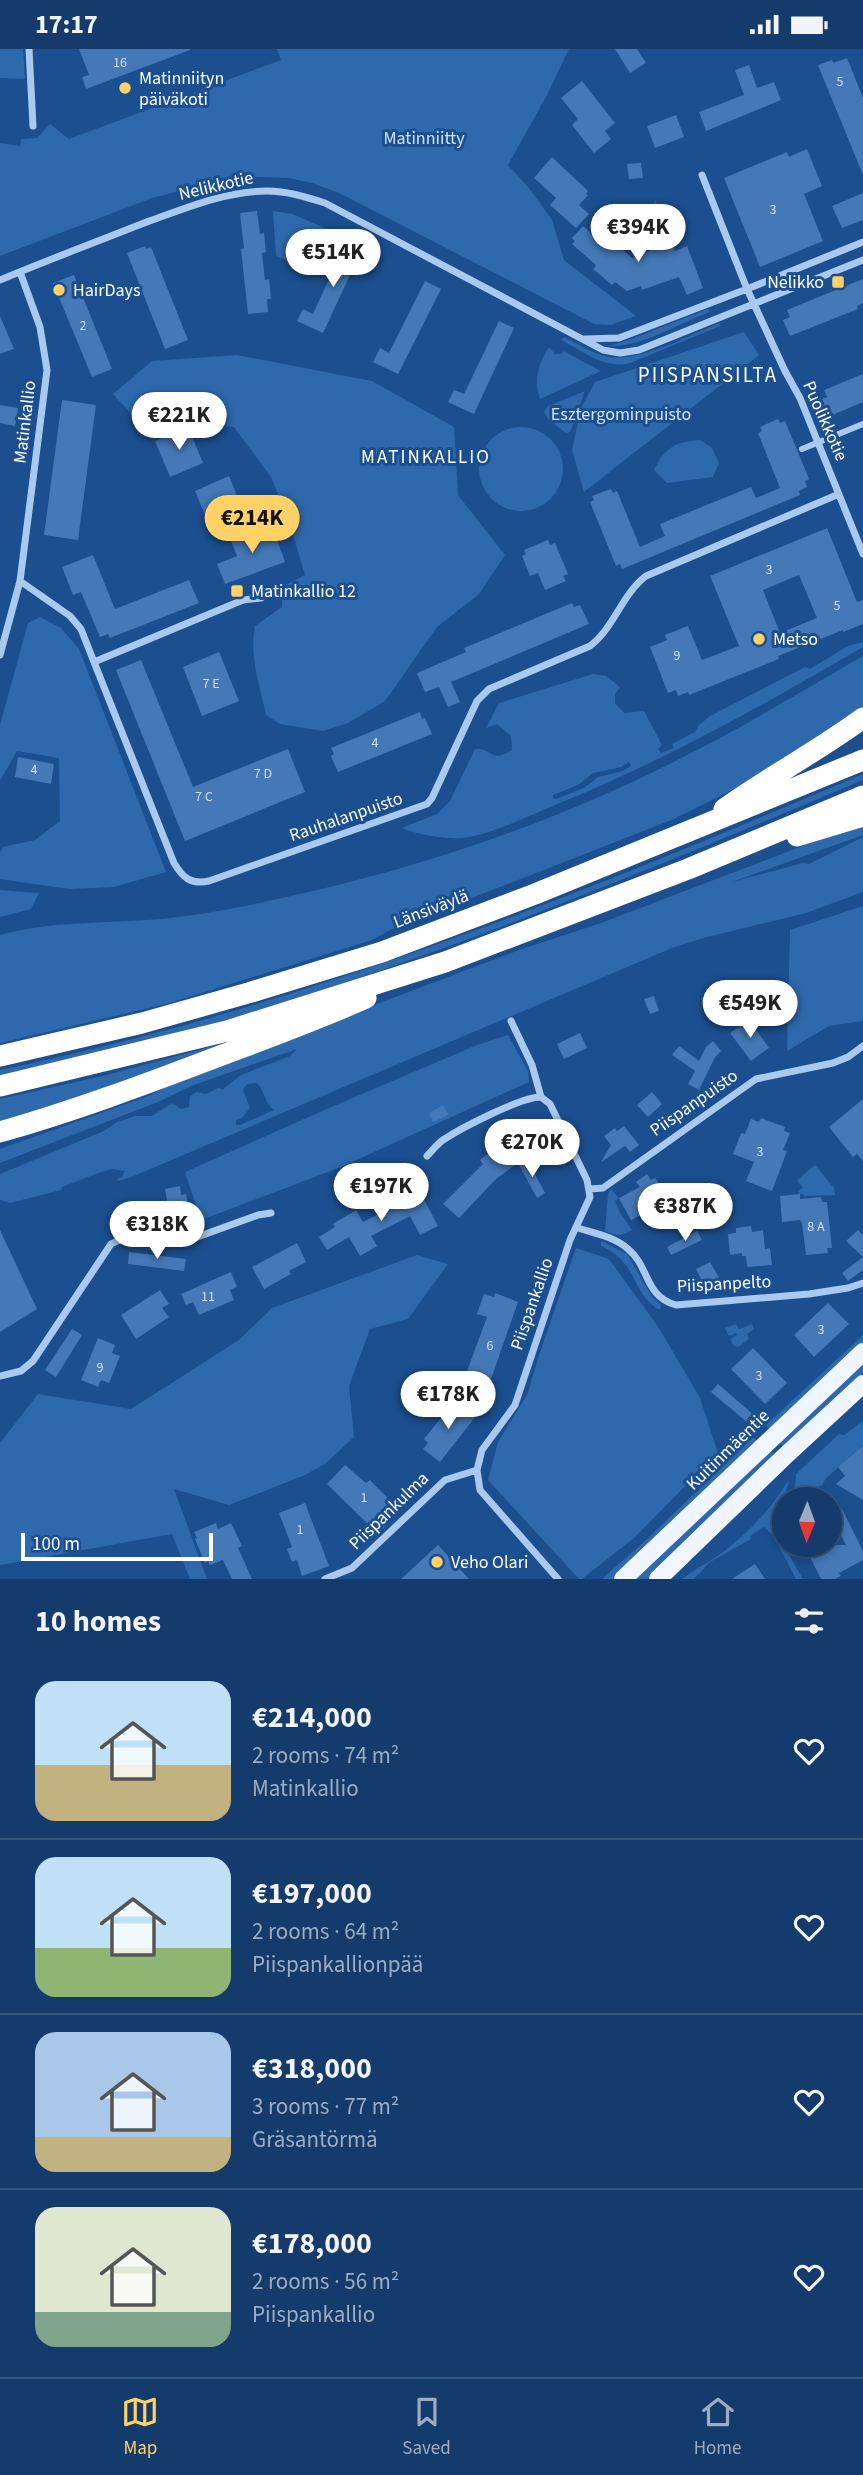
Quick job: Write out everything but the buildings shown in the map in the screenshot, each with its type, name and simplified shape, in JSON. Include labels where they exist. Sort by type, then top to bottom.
[{"type":"highway","points":[[695,829],[750,791],[830,743],[863,718]]},
{"type":"highway","name":"Länsiväylä","points":[[0,1056],[142,1023],[382,951],[535,894],[863,760]]},
{"type":"highway","points":[[0,1140],[49,1118],[329,1015],[446,962],[688,869],[863,796]]},
{"type":"highway","points":[[688,869],[863,816]]},
{"type":"highway","points":[[0,1086],[227,1031],[446,962]]},
{"type":"highway","points":[[0,1132],[49,1118]]},
{"type":"main road","name":"Kuitinmäentie","points":[[623,1579],[863,1352]]},
{"type":"main road","points":[[658,1579],[863,1384]]},
{"type":"street","points":[[29,49],[33,126]]},
{"type":"street","name":"Puolikkotie","points":[[702,175],[747,289],[800,398],[863,554]]},
{"type":"street","name":"Nelikkotie","points":[[0,280],[191,206],[233,195],[267,191],[284,193],[325,203],[603,350],[620,353],[639,350],[863,260]]},
{"type":"street","name":"Nelikkotie","points":[[584,339],[619,338],[863,242]]},
{"type":"street","name":"Matinkallio","points":[[0,655],[20,581],[47,370],[40,327],[20,272]]},
{"type":"street","points":[[802,449],[863,424]]},
{"type":"street","name":"Rauhalanpuisto","points":[[94,662],[174,863],[187,880],[194,883],[209,881],[427,804],[436,791],[477,701],[489,689],[590,646],[601,636],[631,592],[646,576],[839,494]]},
{"type":"street","points":[[20,581],[70,616],[81,629],[94,662],[243,600],[261,598]]},
{"type":"street","points":[[511,1021],[532,1065],[541,1097],[550,1104],[590,1189]]},
{"type":"street","name":"Piispanpuisto","points":[[590,1189],[603,1188],[756,1079],[833,1063],[848,1057],[863,1046]]},
{"type":"street","points":[[427,1156],[442,1140],[531,1097],[541,1097]]},
{"type":"street","name":"Piispankallio","points":[[477,1470],[482,1450],[514,1405],[570,1240],[578,1228],[590,1197],[590,1189]]},
{"type":"street","points":[[0,1376],[22,1371],[33,1361],[111,1244],[129,1236],[178,1242],[189,1240],[258,1215],[271,1213]]},
{"type":"street","name":"Piispanpelto","points":[[578,1228],[620,1243],[630,1250],[657,1296],[676,1305],[809,1294],[863,1283]]},
{"type":"street","points":[[477,1470],[480,1490],[558,1579]]},
{"type":"street","name":"Piispankulma","points":[[325,1579],[352,1568],[444,1480],[477,1470]]},
{"type":"green space","points":[[0,49],[23,49],[25,79],[0,78]]},
{"type":"green space","name":"Matinniitty","points":[[277,49],[569,49],[508,165],[552,220],[564,260],[636,316],[610,325],[594,324],[339,193],[289,178],[237,176],[152,198],[0,256],[0,143],[20,146],[21,139],[37,138],[50,124],[69,139],[281,60]]},
{"type":"green space","points":[[656,200],[657,217],[669,213],[677,231],[661,238],[640,220]]},
{"type":"green space","points":[[273,211],[292,214],[339,234],[316,272],[276,256]]},
{"type":"green space","points":[[628,226],[650,246],[634,252],[618,237]]},
{"type":"green space","points":[[708,309],[710,312],[647,339],[621,346],[609,346],[634,338]]},
{"type":"green space","points":[[720,323],[720,326],[630,363],[621,364],[603,362],[561,340],[564,337],[597,354],[622,357],[650,352]]},
{"type":"green space","name":"Esztergominpuisto","points":[[744,332],[759,355],[584,492],[572,450],[581,408],[595,382]]},
{"type":"green space","points":[[549,347],[555,354],[561,354],[563,351],[601,371],[540,399],[538,371]]},
{"type":"green space","points":[[237,355],[372,381],[454,427],[458,495],[505,555],[479,594],[437,627],[385,701],[348,723],[323,731],[280,724],[266,715],[256,671],[253,649],[255,626],[282,607],[282,587],[305,575],[289,521],[271,477],[234,427],[135,418],[113,394],[152,361]]},
{"type":"green space","points":[[585,391],[570,432],[566,433],[548,419],[544,412],[548,406]]},
{"type":"green space","points":[[521,427],[537,430],[551,439],[560,453],[563,469],[560,485],[551,499],[537,508],[521,511],[505,508],[491,499],[482,485],[479,469],[482,453],[491,439],[505,430]]},
{"type":"green space","points":[[700,440],[712,448],[719,463],[713,477],[667,483],[654,470],[662,456],[672,447]]},
{"type":"green space","points":[[40,617],[61,628],[79,649],[166,872],[114,887],[69,889],[0,879],[0,853],[3,847],[35,840],[60,821],[59,758],[17,751],[0,781],[0,725],[28,623]]},
{"type":"green space","points":[[863,642],[863,647],[712,732],[595,788],[510,824],[464,838],[441,837],[402,828],[437,814],[450,801],[475,749],[496,756],[512,750],[511,736],[497,724],[486,728],[499,703],[593,674],[606,676],[620,687],[615,694],[615,704],[625,713],[644,711],[662,745],[658,749],[661,753],[674,748],[672,744],[695,732],[710,716],[805,667],[810,669],[848,646]],"holes":[[[629,762],[631,766],[623,771],[598,777],[584,788],[553,798],[553,795],[578,785],[593,773],[621,767]]]},
{"type":"green space","points":[[863,656],[863,710],[772,770],[674,819],[390,930],[372,940],[166,1004],[0,1043],[0,935],[55,925],[195,915],[273,900],[383,873],[490,840],[595,799],[647,775],[739,727]]},
{"type":"green space","points":[[863,774],[863,780],[704,846],[545,910],[384,969],[221,1022],[0,1076],[0,1070],[222,1014],[439,944],[652,862]]},
{"type":"green space","points":[[863,823],[863,835],[732,882],[803,863],[809,864],[863,837],[863,892],[806,913],[672,948],[129,1178],[118,1181],[125,1171],[112,1169],[62,1187],[61,1190],[10,1203],[0,1200],[0,1174],[104,1131],[117,1122],[135,1116],[152,1116],[172,1103],[181,1109],[189,1107],[190,1096],[197,1092],[206,1094],[218,1088],[223,1089],[241,1075],[290,1056],[297,1049],[191,1086],[158,1102],[0,1163],[0,1149],[151,1095],[185,1077],[519,950],[601,923]],"holes":[[[257,1083],[268,1104],[274,1110],[236,1125],[236,1120],[242,1118],[250,1108],[243,1090],[247,1084]]]},
{"type":"green space","points":[[0,890],[39,893],[31,909],[0,917]]},
{"type":"green space","points":[[863,906],[863,1021],[829,1026],[787,1051],[790,930]]},
{"type":"green space","points":[[508,1035],[528,1071],[529,1082],[341,1167],[201,1220],[185,1172],[477,1045]]},
{"type":"green space","points":[[250,1036],[0,1125],[0,1099],[107,1075]]},
{"type":"green space","points":[[815,1165],[834,1188],[835,1195],[804,1196],[798,1191],[803,1188],[797,1180]]},
{"type":"green space","points":[[611,1189],[619,1198],[615,1201],[619,1211],[632,1230],[622,1235],[605,1231],[608,1194]]},
{"type":"green space","points":[[601,1241],[627,1254],[652,1297],[661,1305],[660,1310],[644,1296],[622,1261],[601,1246]]},
{"type":"green space","points":[[576,1248],[609,1259],[659,1328],[700,1398],[718,1453],[634,1538],[582,1579],[579,1579],[488,1480],[498,1442],[528,1393]]},
{"type":"green space","points":[[417,1255],[448,1264],[408,1319],[370,1329],[349,1386],[354,1437],[325,1464],[305,1475],[229,1505],[174,1489],[207,1579],[190,1579],[172,1534],[0,1565],[0,1443],[38,1394],[131,1409],[239,1340],[272,1308]]},
{"type":"green space","points":[[736,1324],[739,1329],[752,1324],[754,1329],[747,1334],[749,1339],[738,1347],[734,1346],[730,1339],[737,1335],[736,1333],[729,1336],[725,1328]]},
{"type":"green space","points":[[863,1335],[863,1343],[770,1430],[766,1425]]},
{"type":"green space","points":[[863,1363],[863,1375],[784,1448],[779,1442]]},
{"type":"green space","points":[[863,1421],[863,1446],[826,1478],[822,1485],[795,1487],[796,1474],[839,1434],[844,1435]]},
{"type":"green space","points":[[753,1437],[758,1442],[615,1579],[603,1578],[646,1540]]},
{"type":"green space","points":[[767,1451],[772,1451],[776,1456],[648,1579],[635,1579]]},
{"type":"green space","points":[[772,1504],[772,1534],[764,1527],[750,1536],[751,1539],[710,1562],[694,1579],[682,1579],[723,1552]]},
{"type":"green space","points":[[784,1557],[790,1557],[803,1579],[796,1579]]},
{"type":"place","name":"Matinniityn päiväkoti","points":[[125,88]]},
{"type":"place","name":"Nelikko","points":[[838,282]]},
{"type":"place","name":"HairDays","points":[[59,290]]},
{"type":"place","name":"Matinkallio 12","points":[[237,591]]},
{"type":"place","name":"Metso","points":[[759,639]]},
{"type":"place","name":"Veho Olari","points":[[437,1562]]},
{"type":"district","name":"PIISPANSILTA","points":[[708,375]]},
{"type":"district","name":"MATINKALLIO","points":[[426,457]]}]
